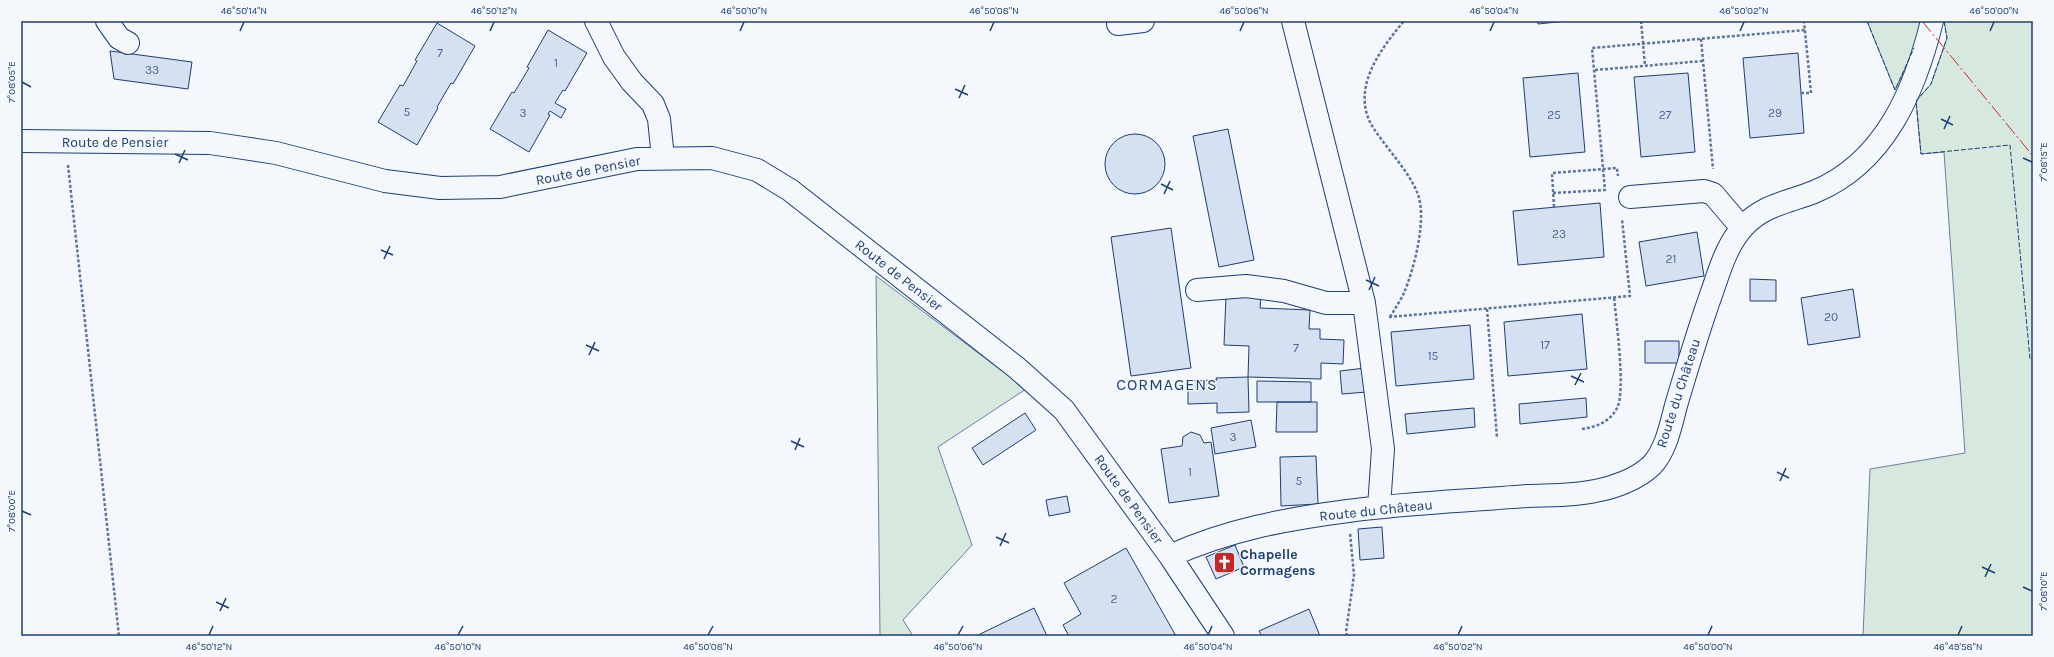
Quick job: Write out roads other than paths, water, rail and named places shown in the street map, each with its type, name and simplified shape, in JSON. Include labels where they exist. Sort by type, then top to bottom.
[{"type":"street","points":[[107,21],[119,38],[128,43]]},
{"type":"street","points":[[596,21],[614,57],[632,82],[653,104],[659,119],[663,158]]},
{"type":"street","points":[[1118,24],[1143,21]]},
{"type":"street","points":[[1293,21],[1365,311],[1383,449],[1379,507]]},
{"type":"street","name":"Route du Château","points":[[1170,556],[1226,534],[1258,525],[1379,507],[1596,491],[1633,479],[1652,465],[1666,442],[1696,337],[1723,261],[1735,237],[1752,218],[1771,206],[1814,192],[1842,177],[1881,142],[1902,107],[1922,61],[1932,21]]},
{"type":"street","name":"Route de Pensier","points":[[21,141],[210,143],[276,153],[385,182],[440,188],[500,187],[637,159],[712,158],[757,170],[783,186],[1017,368],[1064,410],[1170,556],[1223,636]]},
{"type":"street","points":[[1623,198],[1704,191],[1713,194],[1742,228]]},
{"type":"street","points":[[1197,290],[1246,286],[1284,291],[1326,303],[1365,311]]},
{"type":"place","name":"Chapelle Cormagens","points":[[1225,562]]},
{"type":"district","name":"CORMAGENS","points":[[1167,384]]}]
